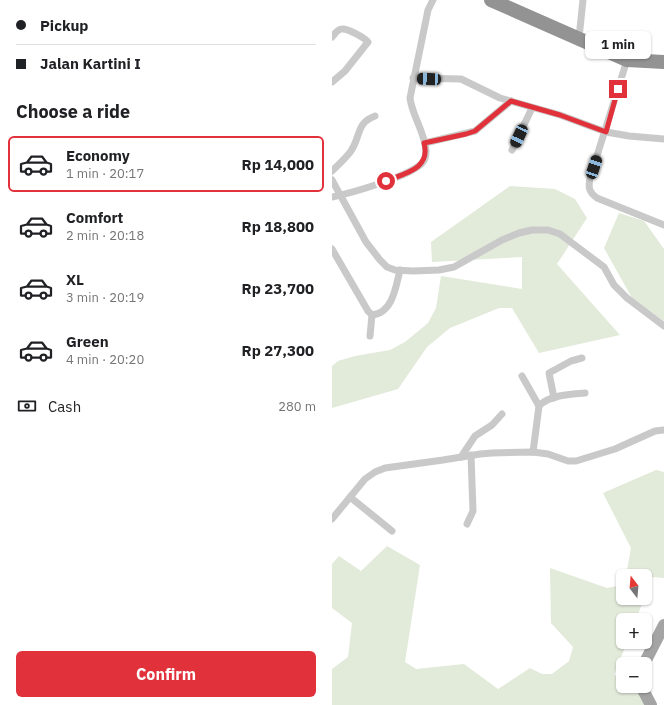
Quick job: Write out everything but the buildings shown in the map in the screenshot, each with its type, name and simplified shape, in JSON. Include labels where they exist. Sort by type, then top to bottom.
[{"type":"highway","points":[[491,0],[627,60],[664,62]]},
{"type":"main road","points":[[648,657],[664,625]]},
{"type":"main road","points":[[645,693],[651,705]]},
{"type":"street","points":[[332,198],[386,181],[415,168],[425,160],[426,149],[411,106],[410,98],[428,10],[433,0]]},
{"type":"street","points":[[579,38],[582,0]]},
{"type":"street","points":[[332,37],[339,30],[344,29],[365,39],[368,42],[345,71],[332,82]]},
{"type":"street","points":[[627,60],[606,132],[590,178],[589,190],[591,194],[597,198],[664,225]]},
{"type":"street","points":[[413,78],[461,79],[500,98],[560,115],[606,132],[629,136],[664,139]]},
{"type":"street","points":[[424,143],[475,131],[511,101]]},
{"type":"street","points":[[512,150],[532,108]]},
{"type":"street","points":[[332,171],[350,152],[362,123],[368,118],[375,116]]},
{"type":"street","points":[[332,180],[366,242],[387,267],[395,270],[439,270],[454,267],[502,240],[519,233],[532,230],[548,230],[560,234],[604,267],[614,285],[626,298],[664,326]]},
{"type":"street","points":[[332,251],[372,315],[370,336]]},
{"type":"street","points":[[372,315],[381,313],[391,302],[400,270]]},
{"type":"street","points":[[554,398],[549,373],[571,361],[582,358]]},
{"type":"street","points":[[522,376],[539,406],[533,452]]},
{"type":"street","points":[[539,406],[554,398],[567,394],[585,393]]},
{"type":"street","points":[[461,457],[475,436],[492,425],[502,414]]},
{"type":"street","points":[[332,519],[365,479],[375,472],[385,468],[492,453],[533,452],[548,454],[568,461],[576,461],[615,449],[655,431],[664,430]]},
{"type":"street","points":[[467,524],[473,511],[471,455]]},
{"type":"street","points":[[350,497],[392,531]]},
{"type":"green space","points":[[510,186],[555,189],[575,199],[587,218],[557,264],[620,335],[539,353],[512,308],[499,308],[450,328],[427,347],[398,389],[332,408],[332,366],[338,361],[355,356],[390,350],[405,342],[428,323],[436,308],[441,276],[522,289],[522,257],[432,262],[431,242]]},
{"type":"green space","points":[[619,213],[644,221],[664,249],[664,321],[632,298],[604,248]]},
{"type":"green space","points":[[656,470],[664,472],[664,578],[652,577],[652,569],[627,569],[631,548],[603,493]]},
{"type":"green space","points":[[387,546],[420,565],[405,662],[416,669],[464,664],[498,689],[530,668],[542,674],[552,674],[569,661],[573,647],[551,623],[550,568],[607,588],[616,586],[616,605],[641,605],[639,613],[616,613],[616,649],[624,649],[621,657],[616,657],[616,670],[614,675],[616,676],[616,693],[645,693],[651,705],[332,705],[332,669],[348,657],[352,623],[332,608],[332,564],[339,556],[361,571]]},
{"type":"route","points":[[386,181],[415,168],[422,163],[425,160],[426,155],[424,143],[475,131],[511,101],[560,115],[606,132],[618,89]]}]
